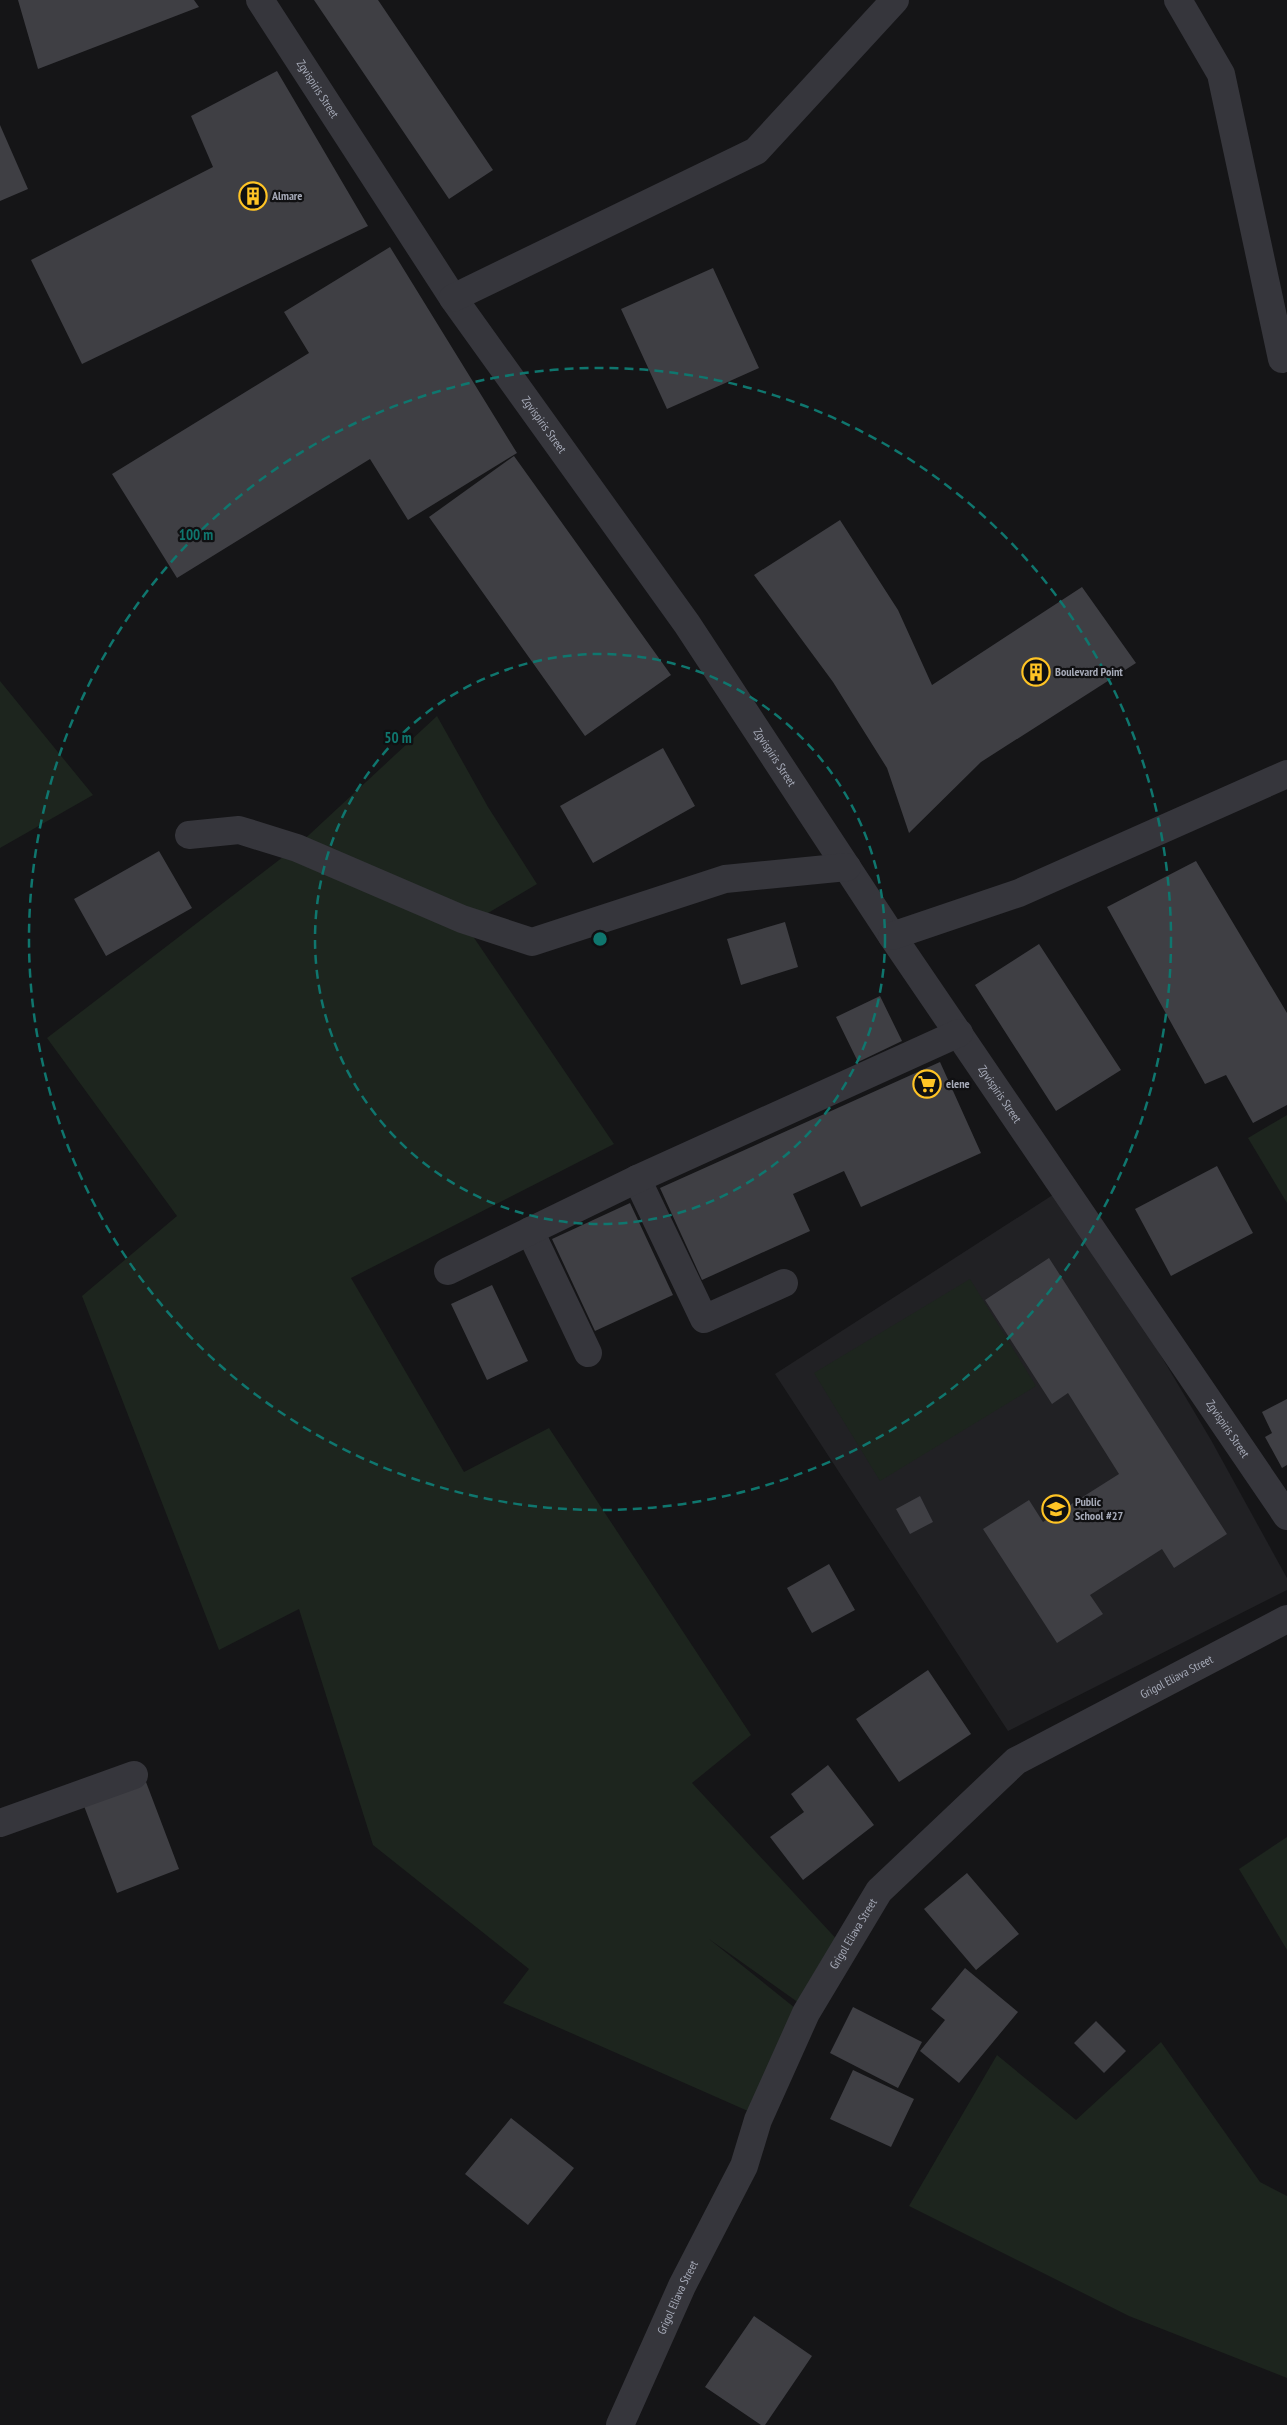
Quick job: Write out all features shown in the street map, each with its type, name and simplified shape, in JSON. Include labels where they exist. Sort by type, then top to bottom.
[{"type":"street","name":"Zgvispiris Street","points":[[260,0],[453,298],[687,624],[892,936],[1287,1516]]},
{"type":"street","points":[[453,298],[756,151],[895,0]]},
{"type":"street","points":[[1178,0],[1221,74],[1282,359]]},
{"type":"street","points":[[892,936],[1019,893],[1287,774]]},
{"type":"street","points":[[190,836],[239,830],[297,848],[462,919],[532,942],[725,879],[847,867]]},
{"type":"street","points":[[448,1270],[637,1179],[959,1033]]},
{"type":"street","points":[[637,1179],[704,1319],[784,1283]]},
{"type":"street","points":[[530,1231],[588,1353]]},
{"type":"street","name":"Grigol Eliava Street","points":[[620,2425],[682,2286],[744,2166],[758,2120],[806,2013],[879,1891],[1016,1761],[1287,1619]]},
{"type":"street","points":[[0,1823],[134,1775]]},
{"type":"shaded area","points":[[0,681],[93,795],[0,848]]},
{"type":"shaded area","points":[[437,716],[488,807],[537,884],[466,926],[614,1144],[351,1278],[464,1472],[549,1428],[751,1735],[692,1783],[842,1945],[806,2008],[709,1939],[800,2012],[757,2115],[503,2003],[529,1969],[373,1845],[299,1609],[219,1650],[82,1296],[177,1216],[47,1038],[296,847]]},
{"type":"shaded area","points":[[1287,1115],[1287,1203],[1248,1138]]},
{"type":"shaded area","name":"Public School #27","points":[[1062,1189],[1211,1440],[1287,1578],[1287,1590],[1008,1731],[775,1374]]},
{"type":"shaded area","points":[[970,1279],[1036,1386],[880,1481],[814,1373]]},
{"type":"shaded area","points":[[1287,1837],[1287,1950],[1239,1869]]},
{"type":"shaded area","points":[[1161,2042],[1260,2182],[1287,2196],[1287,2378],[1129,2316],[909,2206],[997,2055],[1076,2120]]},
{"type":"building","points":[[18,0],[194,0],[199,7],[38,69]]},
{"type":"building","points":[[314,0],[378,0],[493,170],[449,199]]},
{"type":"building","name":"Almare","points":[[277,71],[368,226],[82,364],[31,260],[213,167],[191,116]]},
{"type":"building","points":[[0,125],[28,189],[0,201]]},
{"type":"building","points":[[390,247],[517,453],[408,520],[370,459],[177,578],[112,474],[309,353],[284,312]]},
{"type":"building","points":[[713,268],[759,368],[667,409],[621,309]]},
{"type":"building","points":[[514,456],[671,675],[585,736],[429,517]]},
{"type":"building","name":"Boulevard Point","points":[[840,520],[898,610],[932,685],[1082,587],[1136,663],[981,762],[909,833],[887,768],[833,682],[754,575]]},
{"type":"building","points":[[663,748],[695,806],[593,863],[560,806]]},
{"type":"building","points":[[159,851],[192,908],[106,956],[74,899]]},
{"type":"building","points":[[1196,861],[1287,1013],[1287,1105],[1253,1123],[1226,1075],[1205,1084],[1107,907]]},
{"type":"building","points":[[785,922],[798,967],[741,985],[727,939]]},
{"type":"building","points":[[1039,944],[1121,1070],[1056,1111],[975,985]]},
{"type":"building","points":[[880,996],[902,1041],[858,1062],[836,1017]]},
{"type":"building","points":[[940,1062],[981,1153],[861,1207],[844,1171],[793,1194],[810,1231],[702,1280],[660,1188]]},
{"type":"building","points":[[1217,1166],[1253,1233],[1171,1276],[1135,1209]]},
{"type":"building","points":[[630,1203],[673,1295],[595,1331],[552,1239]]},
{"type":"building","points":[[1049,1258],[1227,1534],[1174,1568],[1162,1549],[1090,1595],[1103,1614],[1057,1643],[983,1529],[1029,1500],[1043,1522],[1119,1474],[1068,1393],[1052,1404],[985,1300]]},
{"type":"building","points":[[492,1285],[528,1361],[487,1380],[451,1304]]},
{"type":"building","points":[[1287,1399],[1287,1465],[1282,1468],[1265,1437],[1272,1433],[1262,1412]]},
{"type":"building","points":[[920,1496],[933,1522],[910,1534],[896,1509]]},
{"type":"building","points":[[829,1564],[855,1610],[812,1633],[787,1588]]},
{"type":"building","points":[[928,1670],[971,1734],[899,1782],[856,1719]]},
{"type":"building","points":[[828,1765],[874,1825],[803,1880],[770,1837],[804,1812],[791,1794]]},
{"type":"building","points":[[146,1782],[179,1869],[117,1893],[84,1806]]},
{"type":"building","points":[[967,1873],[1019,1934],[976,1970],[924,1909]]},
{"type":"building","points":[[965,1968],[1018,2012],[959,2083],[920,2051],[945,2020],[931,2009]]},
{"type":"building","points":[[853,2007],[922,2042],[898,2088],[830,2053]]},
{"type":"building","points":[[1096,2021],[1126,2051],[1104,2073],[1074,2043]]},
{"type":"building","points":[[853,2070],[914,2099],[891,2147],[830,2119]]},
{"type":"building","points":[[511,2118],[574,2168],[528,2225],[465,2174]]},
{"type":"building","points":[[754,2316],[812,2356],[765,2425],[761,2425],[705,2387]]},
{"type":"place","name":"Almare","points":[[253,196]]},
{"type":"place","name":"Boulevard Point","points":[[1036,672]]},
{"type":"place","name":"elene","points":[[927,1084]]},
{"type":"place","name":"Public School #27","points":[[1056,1509]]}]
